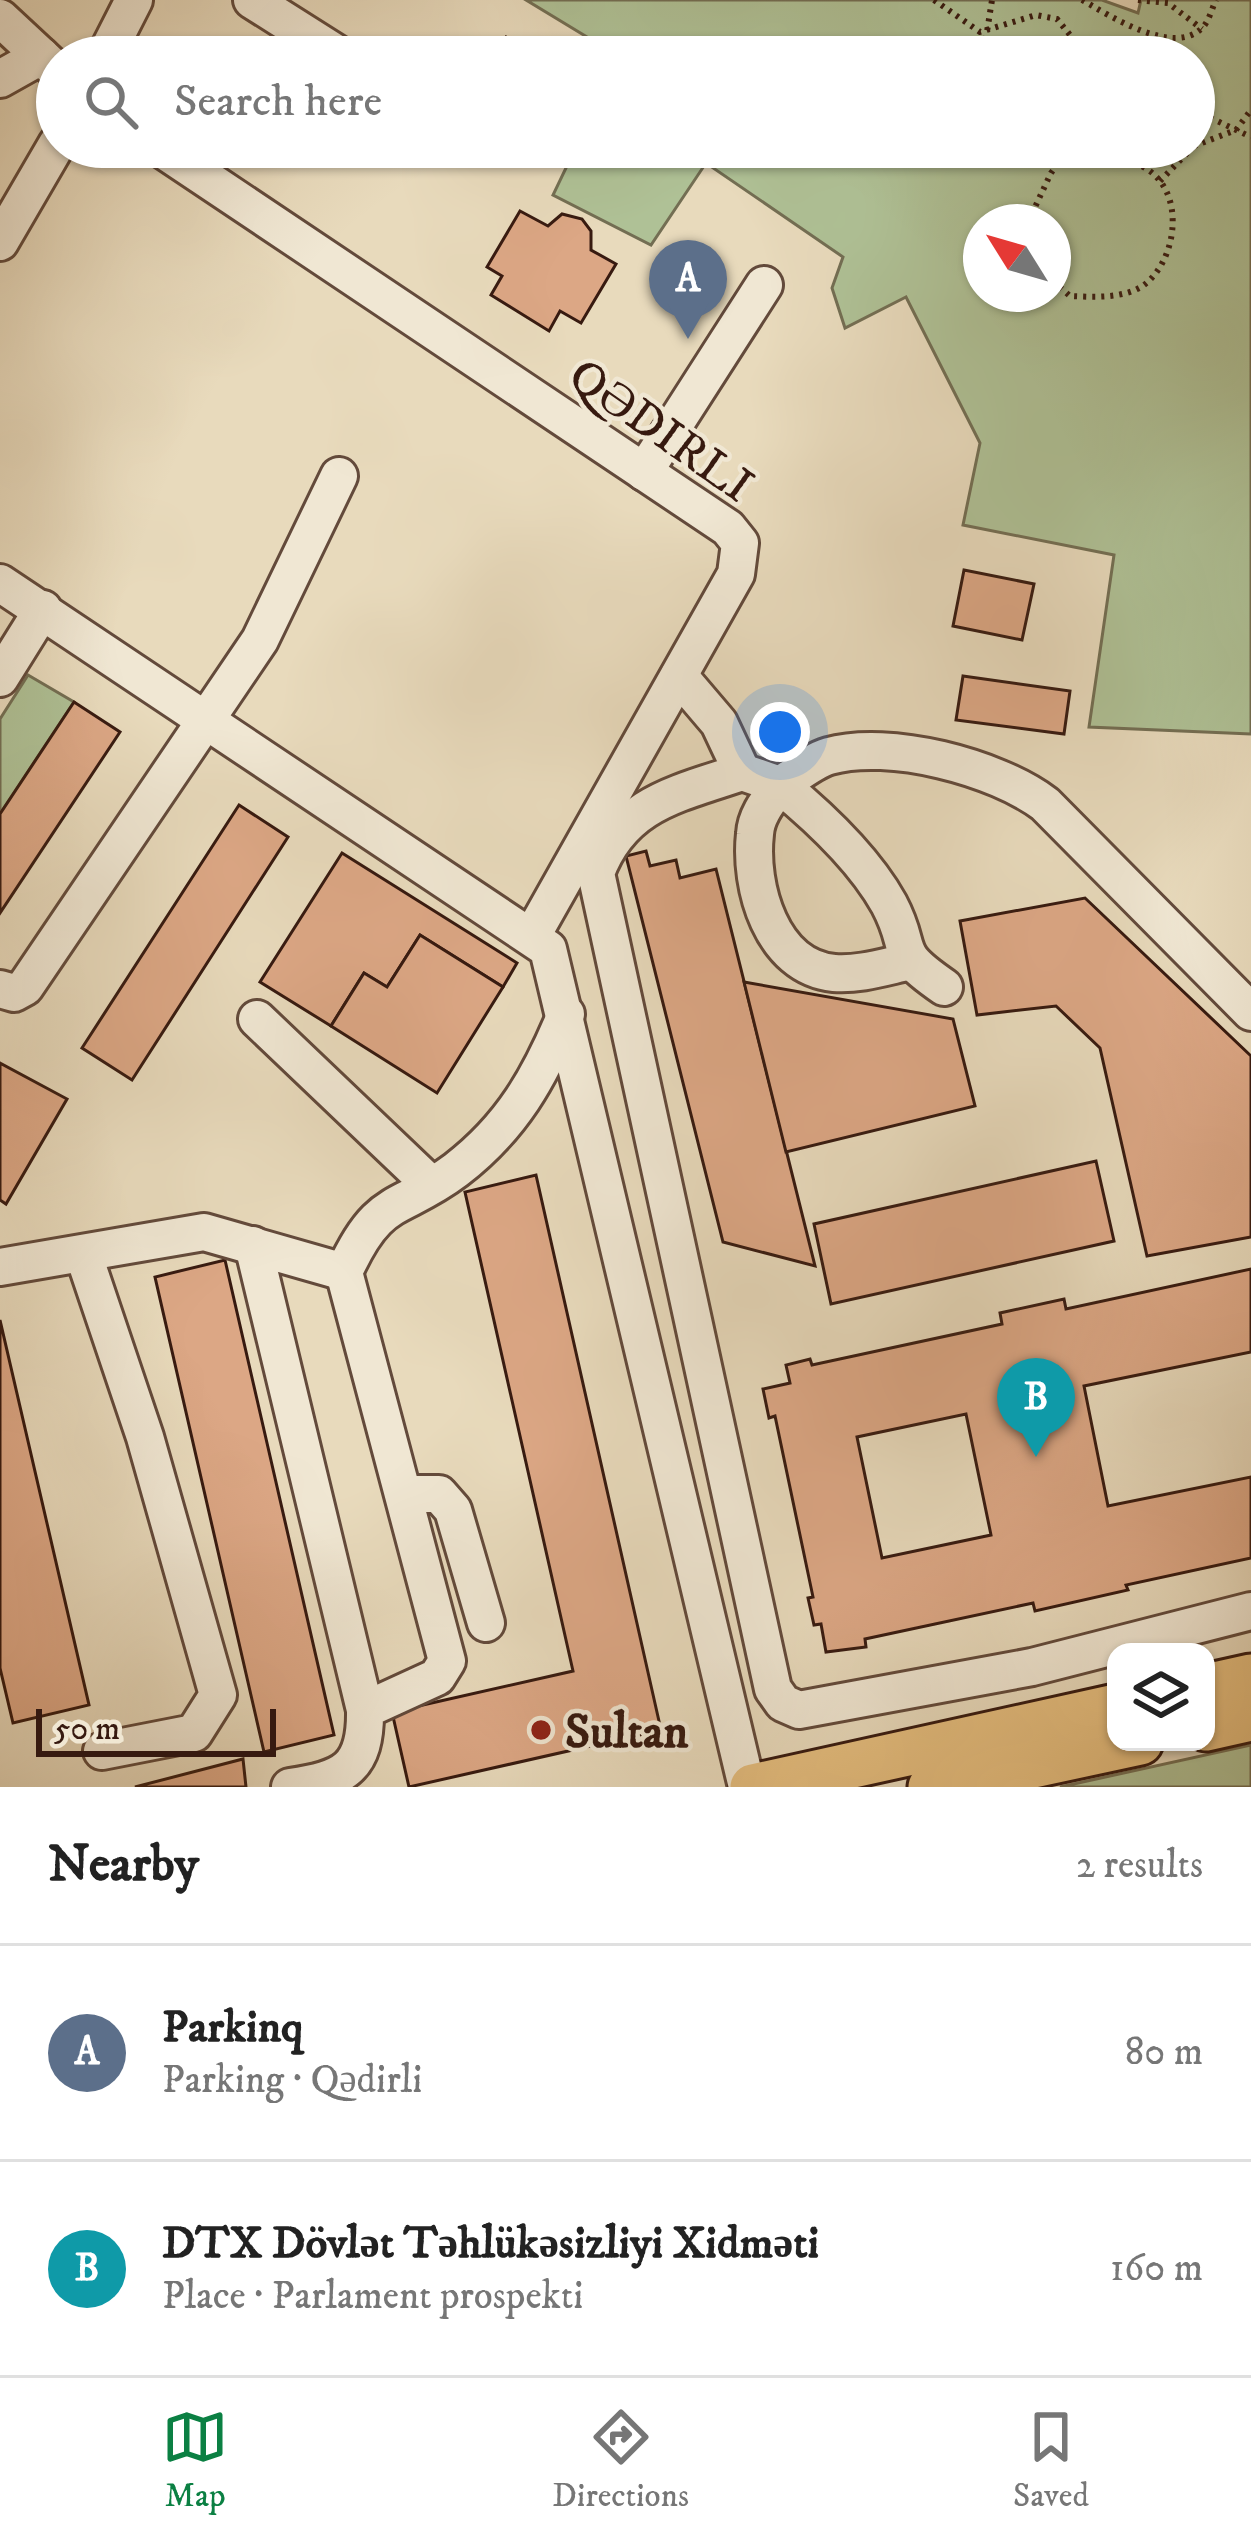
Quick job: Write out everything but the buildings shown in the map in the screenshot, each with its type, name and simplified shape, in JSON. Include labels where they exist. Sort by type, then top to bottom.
[{"type":"main road","points":[[1215,1686],[1251,1677]]},
{"type":"main road","points":[[750,1787],[1107,1709]]},
{"type":"main road","points":[[1215,1726],[1251,1718]]},
{"type":"main road","points":[[931,1787],[1107,1749]]},
{"type":"street","points":[[116,36],[134,0]]},
{"type":"street","points":[[252,0],[309,36]]},
{"type":"street","points":[[0,18],[36,51]]},
{"type":"street","points":[[0,79],[36,67]]},
{"type":"street","points":[[0,242],[43,168]]},
{"type":"street","name":"QƏDIRLI","points":[[190,168],[728,528],[740,543],[736,574],[533,934]]},
{"type":"street","points":[[644,472],[764,285]]},
{"type":"street","points":[[0,989],[14,993],[25,987],[202,718],[260,640],[339,476]]},
{"type":"street","points":[[0,583],[533,934],[548,949],[750,1787]]},
{"type":"street","points":[[0,678],[44,609]]},
{"type":"street","points":[[679,676],[719,723],[742,772]]},
{"type":"street","points":[[907,962],[832,973],[806,963],[765,918],[754,834],[759,815],[779,785],[826,757],[859,752],[976,765],[1013,780],[1045,804],[1251,1012]]},
{"type":"street","points":[[944,987],[907,962],[890,905],[854,858],[779,785],[742,772],[631,817],[608,841],[596,873],[773,1689],[783,1703],[799,1710],[1032,1666],[1251,1611]]},
{"type":"street","points":[[364,1710],[437,1677],[447,1661],[344,1272],[386,1207],[454,1172],[512,1120],[543,1072],[566,1013]]},
{"type":"street","points":[[257,1019],[430,1184]]},
{"type":"street","points":[[0,1267],[84,1256],[175,1233],[204,1232],[344,1272]]},
{"type":"street","points":[[253,1245],[364,1710],[363,1748],[351,1766],[332,1781],[290,1787]]},
{"type":"street","points":[[84,1256],[145,1437],[218,1695],[194,1733],[103,1751]]},
{"type":"street","points":[[405,1494],[439,1494],[453,1510],[486,1623]]},
{"type":"path","points":[[934,0],[980,32],[1036,15],[1058,19],[1071,36]]},
{"type":"path","points":[[989,36],[992,0]]},
{"type":"path","points":[[1082,0],[1118,22],[1162,35],[1186,36],[1202,29],[1216,0]]},
{"type":"path","points":[[1138,0],[1168,3],[1202,29]]},
{"type":"path","points":[[1215,138],[1236,130],[1251,110]]},
{"type":"path","points":[[1215,120],[1251,137]]},
{"type":"path","points":[[1036,204],[1055,168]]},
{"type":"path","points":[[1071,296],[1109,297],[1144,285],[1169,252],[1174,218],[1160,181],[1143,168]]},
{"type":"path","points":[[1160,181],[1173,168]]},
{"type":"green space","points":[[526,0],[1102,0],[1138,13],[1141,0],[1251,0],[1251,734],[1089,727],[1114,555],[963,525],[980,443],[906,297],[845,328],[832,288],[843,257],[713,168],[1215,168],[1215,36],[585,36]]},
{"type":"green space","points":[[566,168],[703,168],[651,245],[553,195]]},
{"type":"green space","points":[[28,675],[74,702],[0,814],[0,719]]},
{"type":"green space","points":[[1251,1745],[1251,1787],[1060,1787]]},
{"type":"place","name":"Parkinq","points":[[688,339]]},
{"type":"place","name":"DTX Dövlət Təhlükəsizliyi Xidməti","points":[[1036,1457]]},
{"type":"place","name":"Sultan","points":[[541,1730]]}]
